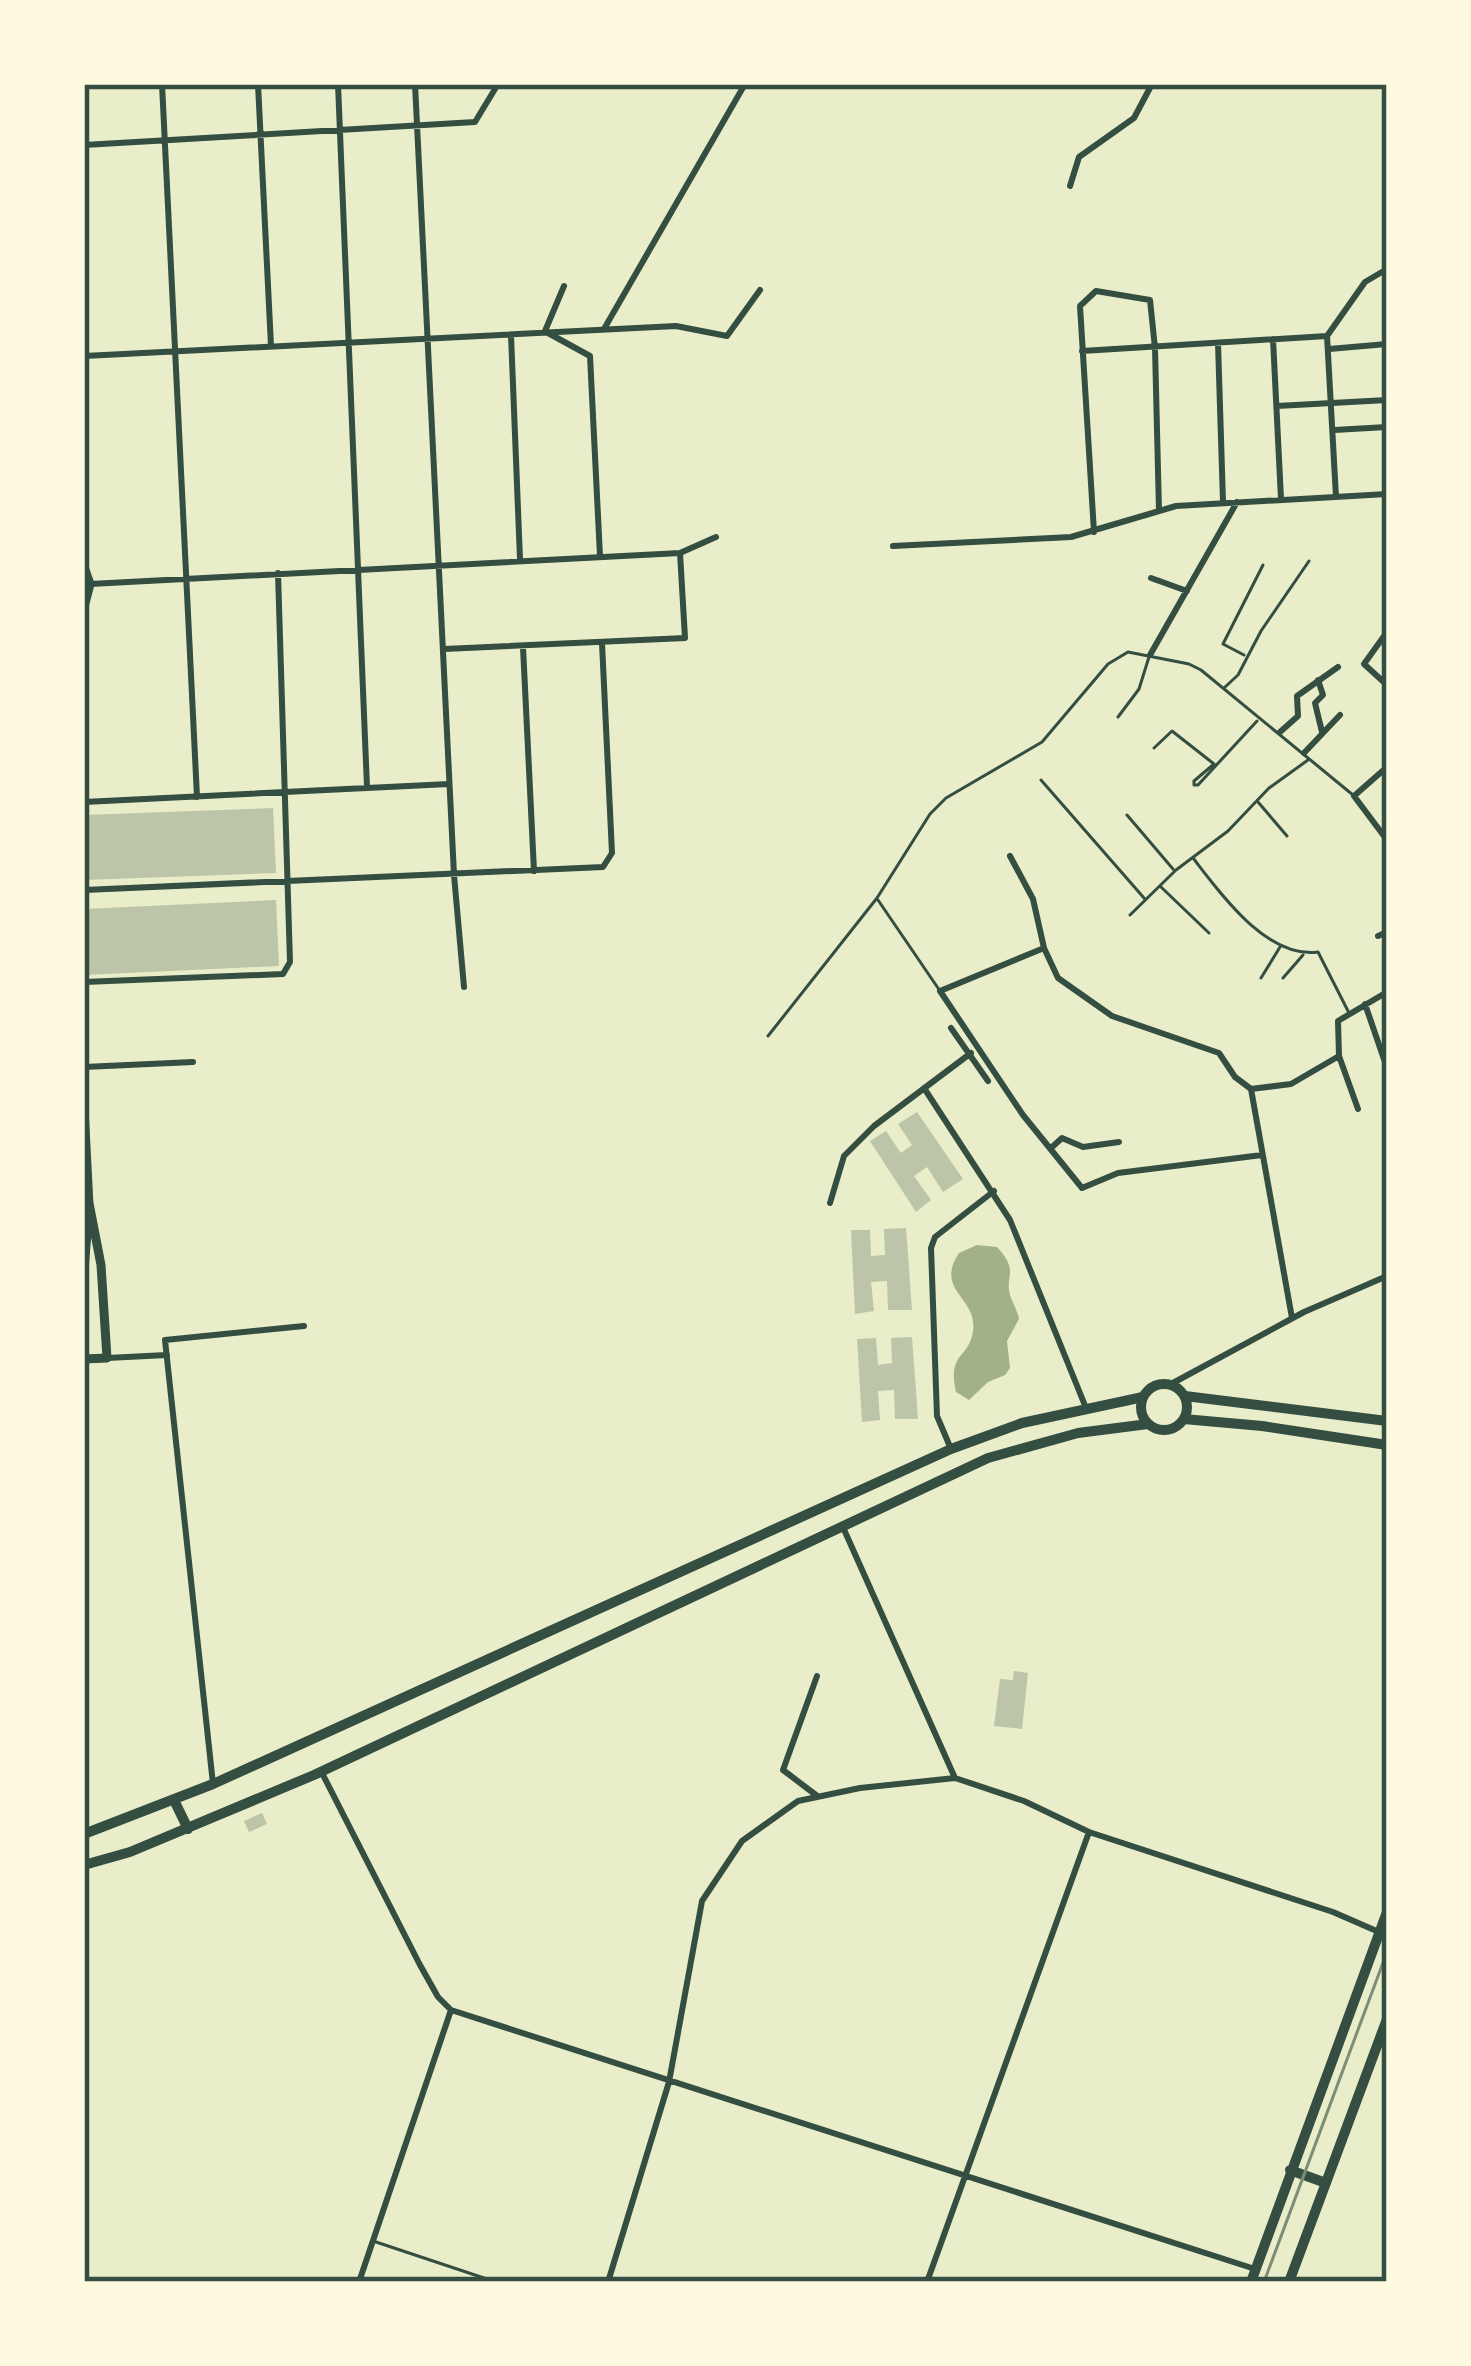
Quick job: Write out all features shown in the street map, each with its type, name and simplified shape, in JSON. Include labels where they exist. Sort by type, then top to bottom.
[{"type":"main road","points":[[84,567],[90,584],[84,607]]},
{"type":"main road","points":[[84,1108],[89,1203],[84,1270]]},
{"type":"main road","points":[[84,1359],[107,1358],[101,1264],[89,1203]]},
{"type":"main road","points":[[84,1834],[213,1784],[1008,1427],[1143,1396],[1158,1384],[1171,1384],[1185,1396],[1387,1421]]},
{"type":"main road","points":[[1143,1396],[1142,1414],[1148,1424]]},
{"type":"main road","points":[[1184,1419],[1185,1396]]},
{"type":"main road","points":[[84,1865],[188,1828],[321,1771],[1003,1453],[1078,1433],[1148,1424],[1165,1430],[1184,1419],[1387,1444]]},
{"type":"main road","points":[[174,1800],[188,1828]]},
{"type":"main road","points":[[1253,2276],[1387,1912]]},
{"type":"main road","points":[[1289,2282],[1387,2019]]},
{"type":"main road","points":[[1290,2170],[1326,2183]]},
{"type":"street","points":[[162,84],[197,796]]},
{"type":"street","points":[[258,84],[271,346]]},
{"type":"street","points":[[338,84],[367,787]]},
{"type":"street","points":[[415,84],[449,784],[464,988]]},
{"type":"street","points":[[84,145],[476,122],[498,84]]},
{"type":"street","points":[[604,328],[745,84]]},
{"type":"street","points":[[1070,186],[1079,157],[1134,118],[1152,84]]},
{"type":"street","points":[[1336,497],[1327,336],[1365,282],[1387,269]]},
{"type":"street","points":[[544,331],[564,286]]},
{"type":"street","points":[[84,356],[604,328],[676,326],[727,336],[760,290]]},
{"type":"street","points":[[1094,532],[1080,306],[1096,291],[1150,300],[1156,348],[1159,511]]},
{"type":"street","points":[[544,331],[590,356],[600,556]]},
{"type":"street","points":[[511,334],[520,559]]},
{"type":"street","points":[[1082,351],[1327,336]]},
{"type":"street","points":[[1273,339],[1281,499]]},
{"type":"street","points":[[1218,344],[1223,502]]},
{"type":"street","points":[[1329,349],[1387,344]]},
{"type":"street","points":[[1275,406],[1387,400]]},
{"type":"street","points":[[1334,430],[1387,427]]},
{"type":"street","points":[[893,546],[1094,532],[1176,506],[1387,494]]},
{"type":"street","points":[[1150,655],[1237,502]]},
{"type":"street","points":[[90,584],[680,553],[716,537]]},
{"type":"street","points":[[443,650],[685,638],[680,553]]},
{"type":"street","points":[[84,982],[284,974],[292,953],[278,573]]},
{"type":"street","points":[[1151,578],[1186,591]]},
{"type":"street","points":[[1387,632],[1364,664],[1387,685]]},
{"type":"street","points":[[84,890],[603,867],[612,853],[602,644]]},
{"type":"street","points":[[523,646],[534,872]]},
{"type":"street","points":[[1280,732],[1298,716],[1297,696],[1338,667]]},
{"type":"street","points":[[1318,680],[1323,695],[1315,703],[1322,732]]},
{"type":"street","points":[[1306,756],[1340,715]]},
{"type":"street","points":[[1387,767],[1354,796],[1387,840]]},
{"type":"street","points":[[84,802],[449,784]]},
{"type":"street","points":[[1010,856],[1033,899],[1044,948],[1058,978],[1112,1016],[1219,1053],[1251,1090],[1292,1318]]},
{"type":"street","points":[[1378,936],[1387,932]]},
{"type":"street","points":[[1044,948],[940,991],[1023,1115],[1082,1188],[1118,1173],[1262,1155]]},
{"type":"street","points":[[1358,1108],[1339,1056],[1338,1021],[1387,992]]},
{"type":"street","points":[[1365,1004],[1387,1068]]},
{"type":"street","points":[[951,1028],[988,1081]]},
{"type":"street","points":[[830,1203],[844,1156],[874,1126],[970,1053]]},
{"type":"street","points":[[1251,1090],[1291,1084],[1339,1056]]},
{"type":"street","points":[[84,1067],[193,1062]]},
{"type":"street","points":[[924,1088],[1010,1220],[1085,1408]]},
{"type":"street","points":[[1050,1149],[1062,1138],[1083,1147],[1119,1142]]},
{"type":"street","points":[[951,1449],[937,1416],[931,1248],[935,1237],[994,1192]]},
{"type":"street","points":[[1171,1384],[1292,1318],[1387,1276]]},
{"type":"street","points":[[213,1784],[165,1340],[304,1326]]},
{"type":"street","points":[[107,1358],[167,1354]]},
{"type":"street","points":[[842,1525],[956,1778]]},
{"type":"street","points":[[815,1795],[783,1770],[817,1676]]},
{"type":"street","points":[[321,1771],[420,1965],[451,2010],[965,2172],[1253,2276]]},
{"type":"street","points":[[608,2282],[669,2082],[702,1901],[742,1841],[815,1795],[956,1778],[1089,1832],[1333,1912],[1379,1932]]},
{"type":"street","points":[[927,2282],[1089,1832]]},
{"type":"street","points":[[358,2282],[451,2010]]},
{"type":"street","points":[[84,2068],[84,2124]]},
{"type":"lane","points":[[1223,688],[1238,675],[1309,561]]},
{"type":"lane","points":[[1247,657],[1223,644],[1263,566]]},
{"type":"lane","points":[[768,1036],[878,898],[930,814],[946,798],[1042,742],[1108,664],[1128,652],[1189,664],[1280,732],[1354,796]]},
{"type":"lane","points":[[1118,717],[1139,688],[1150,655]]},
{"type":"lane","points":[[1194,781],[1198,785],[1258,719]]},
{"type":"lane","points":[[1154,748],[1172,731],[1214,764]]},
{"type":"lane","points":[[1130,915],[1306,756]]},
{"type":"lane","points":[[1041,780],[1145,899]]},
{"type":"lane","points":[[1257,800],[1287,836]]},
{"type":"lane","points":[[1127,815],[1175,871]]},
{"type":"lane","points":[[1193,858],[1249,921],[1281,945],[1305,954],[1318,952],[1349,1012]]},
{"type":"lane","points":[[1160,886],[1209,932]]},
{"type":"lane","points":[[878,898],[940,991]]},
{"type":"lane","points":[[1261,978],[1281,945]]},
{"type":"lane","points":[[1283,978],[1305,954]]},
{"type":"lane","points":[[371,2241],[496,2282]]},
{"type":"shaded area","points":[[977,1245],[997,1247],[1008,1263],[1009,1290],[1019,1319],[1007,1341],[1010,1368],[969,1400],[956,1392],[954,1370],[971,1340],[973,1319],[951,1276],[959,1253]]},
{"type":"building","points":[[273,808],[276,873],[84,880],[84,815]]},
{"type":"building","points":[[276,900],[279,966],[84,975],[84,909]]},
{"type":"building","points":[[917,1112],[963,1179],[943,1192],[927,1167],[914,1176],[931,1200],[916,1212],[870,1141],[886,1131],[901,1153],[912,1145],[898,1124]]},
{"type":"building","points":[[906,1228],[912,1310],[888,1310],[887,1281],[871,1282],[874,1311],[855,1314],[851,1230],[870,1230],[871,1256],[885,1255],[884,1229]]},
{"type":"building","points":[[912,1337],[918,1419],[895,1419],[894,1390],[878,1391],[880,1420],[862,1422],[857,1339],[876,1338],[878,1365],[892,1363],[891,1338]]},
{"type":"building","points":[[1014,1671],[1028,1673],[1022,1729],[994,1726],[1000,1679],[1013,1680]]},
{"type":"building","points":[[262,1813],[267,1824],[249,1832],[244,1821]]},
{"type":"railway","points":[[1264,2282],[1387,1952]]}]
